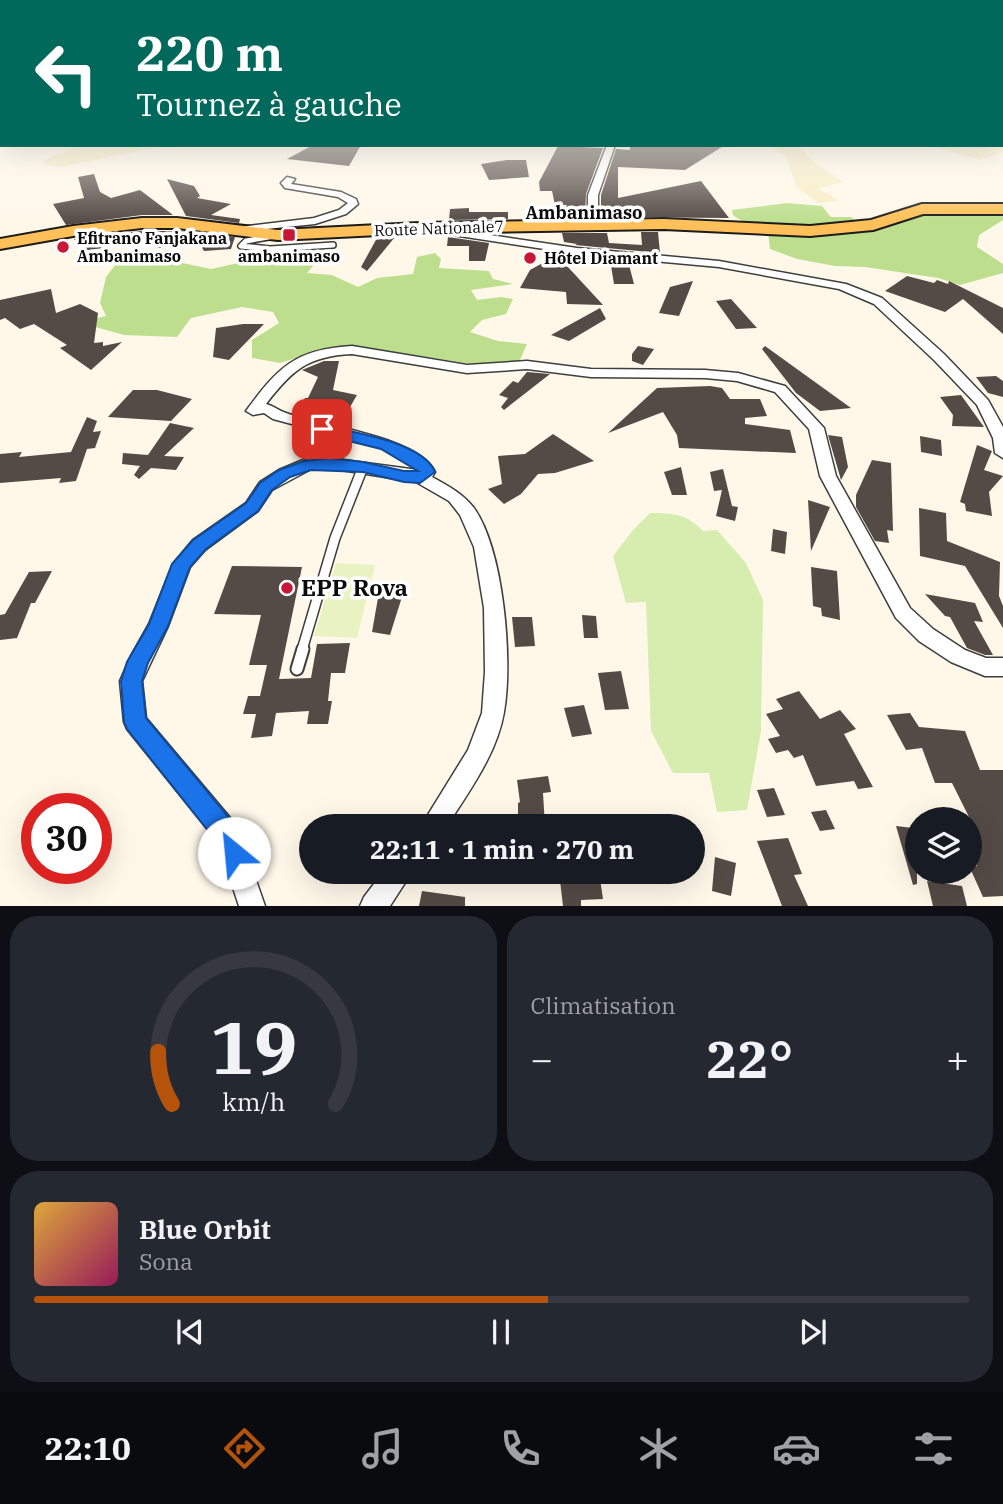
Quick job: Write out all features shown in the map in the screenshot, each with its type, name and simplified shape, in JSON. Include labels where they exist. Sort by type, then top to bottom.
[{"type":"main road","name":"Route Nationale7","points":[[0,244],[73,231],[142,223],[177,223],[278,235],[419,228],[691,224],[774,231],[820,231],[873,225],[922,209],[1003,209]]},
{"type":"street","points":[[593,225],[593,195],[610,147]]},
{"type":"street","points":[[240,230],[267,225],[296,225],[340,215],[353,204],[353,201],[341,195],[288,187],[286,183],[290,179]]},
{"type":"street","points":[[419,228],[500,237],[577,251],[719,264],[842,286],[878,301],[939,357],[983,403],[1000,438],[1003,453]]},
{"type":"street","points":[[420,477],[427,472],[424,465],[387,445],[278,416],[266,408],[253,411],[281,377],[303,359],[334,351],[352,350],[467,369],[527,365],[591,373],[705,374],[738,377],[780,389],[816,428],[828,476],[903,612],[926,635],[958,656],[985,667],[1003,667]]},
{"type":"street","points":[[252,905],[228,835],[135,722],[131,681],[158,626],[181,564],[200,545],[252,507],[266,486],[309,464],[329,463],[363,467],[404,477],[420,477],[455,497],[468,513],[483,547],[495,621],[496,672],[493,713],[478,755],[441,814]]},
{"type":"street","points":[[373,905],[390,884]]},
{"type":"lane","points":[[278,235],[246,241],[241,246],[270,249],[333,245]]},
{"type":"lane","points":[[297,669],[335,538],[363,467]]},
{"type":"shaded area","points":[[75,147],[167,147],[62,167],[45,165],[44,162]]},
{"type":"shaded area","points":[[770,147],[800,147],[816,164],[844,182],[819,188],[839,201],[818,203],[796,186],[786,156]]},
{"type":"shaded area","points":[[937,147],[1003,147],[1003,152],[979,160]]},
{"type":"green space","points":[[787,203],[822,206],[831,217],[851,217],[857,222],[793,228],[759,226],[733,215],[732,210]]},
{"type":"green space","points":[[1003,211],[1003,220],[979,235],[977,247],[1003,264],[1003,273],[960,285],[938,278],[797,259],[770,249],[768,232],[830,233],[908,212]]},
{"type":"green space","points":[[307,249],[319,259],[307,273],[332,275],[358,287],[377,278],[413,274],[417,257],[435,253],[441,259],[439,268],[489,271],[493,279],[513,284],[471,290],[477,300],[501,297],[513,299],[506,314],[482,320],[470,332],[498,341],[527,344],[519,362],[473,364],[348,345],[324,349],[280,363],[252,358],[252,340],[279,323],[273,312],[242,307],[191,318],[177,337],[124,335],[88,325],[89,320],[106,316],[100,303],[106,277],[116,264],[149,256],[211,269],[252,260],[259,251]]},
{"type":"green space","points":[[650,513],[679,516],[691,521],[703,531],[717,530],[746,563],[763,600],[761,731],[747,810],[717,812],[709,773],[673,773],[651,731],[646,602],[626,603],[613,556]]},
{"type":"green space","points":[[336,563],[375,565],[357,638],[314,636]]},
{"type":"building","points":[[309,147],[360,147],[349,166],[287,159]]},
{"type":"building","points":[[557,147],[603,148],[586,194],[585,218],[562,218],[567,205],[555,205],[552,191],[540,191],[539,182]]},
{"type":"building","points":[[630,147],[722,147],[685,170],[618,167],[618,198],[701,181],[729,218],[601,217],[601,195],[616,149],[630,150]]},
{"type":"building","points":[[526,160],[529,177],[489,180],[481,164]]},
{"type":"building","points":[[94,174],[100,192],[111,198],[140,190],[173,215],[142,215],[66,225],[53,204],[84,198],[78,177]]},
{"type":"building","points":[[167,179],[194,186],[200,196],[197,198],[231,204],[211,215],[240,219],[239,223],[186,216]]},
{"type":"building","points":[[469,208],[469,212],[508,212],[508,219],[449,220],[450,209]]},
{"type":"building","points":[[142,231],[191,232],[160,248],[111,234]]},
{"type":"building","points":[[641,232],[658,232],[660,253],[575,245],[577,244],[564,242],[562,233],[607,233],[609,243],[642,245]]},
{"type":"building","points":[[204,234],[235,237],[231,249],[204,251],[200,244]]},
{"type":"building","points":[[102,235],[103,248],[82,251],[74,239]]},
{"type":"building","points":[[395,237],[367,271],[361,267],[377,238]]},
{"type":"building","points":[[448,237],[489,243],[485,261],[469,261],[469,246],[447,246]]},
{"type":"building","points":[[559,254],[628,261],[634,284],[614,284],[611,266],[567,266],[603,305],[567,304],[566,292],[520,288],[530,270]]},
{"type":"building","points":[[907,276],[934,283],[937,280],[948,284],[949,281],[1003,308],[1003,334],[963,299],[945,312],[885,291]]},
{"type":"building","points":[[693,281],[679,316],[659,313],[670,287]]},
{"type":"building","points":[[51,289],[56,313],[80,304],[98,313],[94,343],[103,342],[103,346],[122,342],[91,370],[60,348],[67,345],[34,324],[20,329],[5,318],[0,320],[0,300]]},
{"type":"building","points":[[731,299],[757,328],[736,329],[716,301]]},
{"type":"building","points":[[600,308],[606,319],[569,341],[551,335]]},
{"type":"building","points":[[264,324],[229,360],[213,357],[216,328]]},
{"type":"building","points":[[638,346],[654,349],[643,365],[632,361],[632,354]]},
{"type":"building","points":[[765,346],[851,408],[820,411],[796,393],[762,349]]},
{"type":"building","points":[[324,361],[339,361],[333,390],[357,395],[343,419],[323,416],[321,420],[297,413],[318,377],[302,370]]},
{"type":"building","points":[[527,372],[550,374],[504,410],[501,407],[508,398],[499,395],[513,381],[518,383]]},
{"type":"building","points":[[996,376],[1003,381],[1003,397],[988,393],[976,377]]},
{"type":"building","points":[[657,388],[722,388],[730,399],[760,399],[767,416],[745,418],[745,424],[790,430],[796,453],[679,448],[677,435],[663,412],[608,433]]},
{"type":"building","points":[[133,390],[157,390],[192,399],[171,421],[108,417]]},
{"type":"building","points":[[961,395],[984,427],[952,426],[953,415],[940,397]]},
{"type":"building","points":[[87,417],[97,421],[93,432],[101,431],[95,448],[87,449],[76,481],[59,483],[61,478],[0,483],[0,454],[22,452],[19,457],[71,452]]},
{"type":"building","points":[[170,423],[194,428],[164,456],[184,457],[176,470],[151,468],[139,479],[134,475],[140,466],[122,464],[123,453],[148,455]]},
{"type":"building","points":[[553,434],[594,461],[555,473],[538,474],[521,494],[504,504],[488,489],[502,484],[498,456],[525,454]]},
{"type":"building","points":[[828,435],[842,437],[848,467],[841,480]]},
{"type":"building","points":[[920,436],[941,440],[942,456],[921,452]]},
{"type":"building","points":[[977,445],[992,451],[984,470],[1003,476],[989,492],[992,516],[966,511],[965,504],[960,502]]},
{"type":"building","points":[[872,460],[891,463],[893,531],[887,530],[889,543],[875,541],[856,507],[856,495]]},
{"type":"building","points":[[681,467],[687,495],[672,495],[664,472]]},
{"type":"building","points":[[723,469],[732,506],[738,507],[735,521],[716,516],[722,490],[714,491],[710,472]]},
{"type":"building","points":[[808,500],[830,507],[811,551]]},
{"type":"building","points":[[919,508],[946,513],[947,541],[1000,562],[999,596],[1003,606],[1003,628],[965,566],[920,556]]},
{"type":"building","points":[[773,529],[787,532],[785,554],[771,551]]},
{"type":"building","points":[[232,566],[302,567],[279,679],[311,678],[317,644],[350,643],[345,673],[331,673],[328,701],[332,701],[328,724],[307,724],[309,711],[276,713],[272,736],[251,738],[256,714],[243,714],[248,696],[260,696],[267,665],[249,665],[261,615],[214,614]]},
{"type":"building","points":[[811,567],[837,571],[840,620],[822,616],[821,608],[813,606]]},
{"type":"building","points":[[52,571],[35,603],[31,603],[17,638],[0,640],[0,615],[5,614],[29,572]]},
{"type":"building","points":[[381,581],[406,584],[390,635],[372,632]]},
{"type":"building","points":[[925,594],[975,603],[983,622],[974,621],[993,655],[967,648],[950,617],[945,616]]},
{"type":"building","points":[[582,615],[596,616],[598,638],[584,638]]},
{"type":"building","points":[[512,617],[532,617],[535,646],[515,647]]},
{"type":"building","points":[[621,671],[629,709],[605,710],[598,673]]},
{"type":"building","points":[[799,691],[820,719],[840,710],[856,729],[844,734],[873,787],[858,789],[854,781],[816,786],[803,755],[794,758],[788,750],[776,753],[768,739],[780,736],[766,714],[783,709],[776,699]]},
{"type":"building","points":[[584,705],[592,734],[572,737],[564,708]]},
{"type":"building","points":[[910,713],[919,727],[965,731],[980,770],[1003,770],[1003,896],[983,897],[977,884],[982,884],[982,807],[964,807],[952,783],[935,783],[922,748],[906,750],[887,715]]},
{"type":"building","points":[[548,776],[551,792],[543,793],[544,814],[518,814],[520,802],[517,780]]},
{"type":"building","points":[[774,788],[785,815],[767,817],[757,790]]},
{"type":"building","points":[[826,810],[835,829],[820,831],[811,812]]},
{"type":"building","points":[[896,826],[905,827],[905,857]]},
{"type":"building","points":[[788,838],[802,874],[794,875],[808,906],[782,906],[757,841]]},
{"type":"building","points":[[715,857],[736,863],[731,896],[712,891]]},
{"type":"building","points":[[560,884],[601,884],[603,899],[581,900],[581,906],[563,906]]},
{"type":"building","points":[[928,884],[962,886],[967,906],[933,906]]},
{"type":"building","points":[[422,891],[465,897],[465,906],[419,906]]},
{"type":"place","name":"ambanimaso","points":[[289,235]]},
{"type":"place","name":"Efitrano Fanjakana Ambanimaso","points":[[63,247]]},
{"type":"place","name":"Hôtel Diamant","points":[[530,258]]},
{"type":"place","name":"EPP Rova","points":[[287,588]]},
{"type":"district","name":"Ambanimaso","points":[[584,213]]},
{"type":"route","points":[[234,853],[228,835],[135,722],[131,681],[158,626],[181,564],[200,545],[252,507],[266,486],[309,464],[329,463],[363,467],[404,477],[420,477],[427,472],[424,465],[387,445],[322,429]]}]
